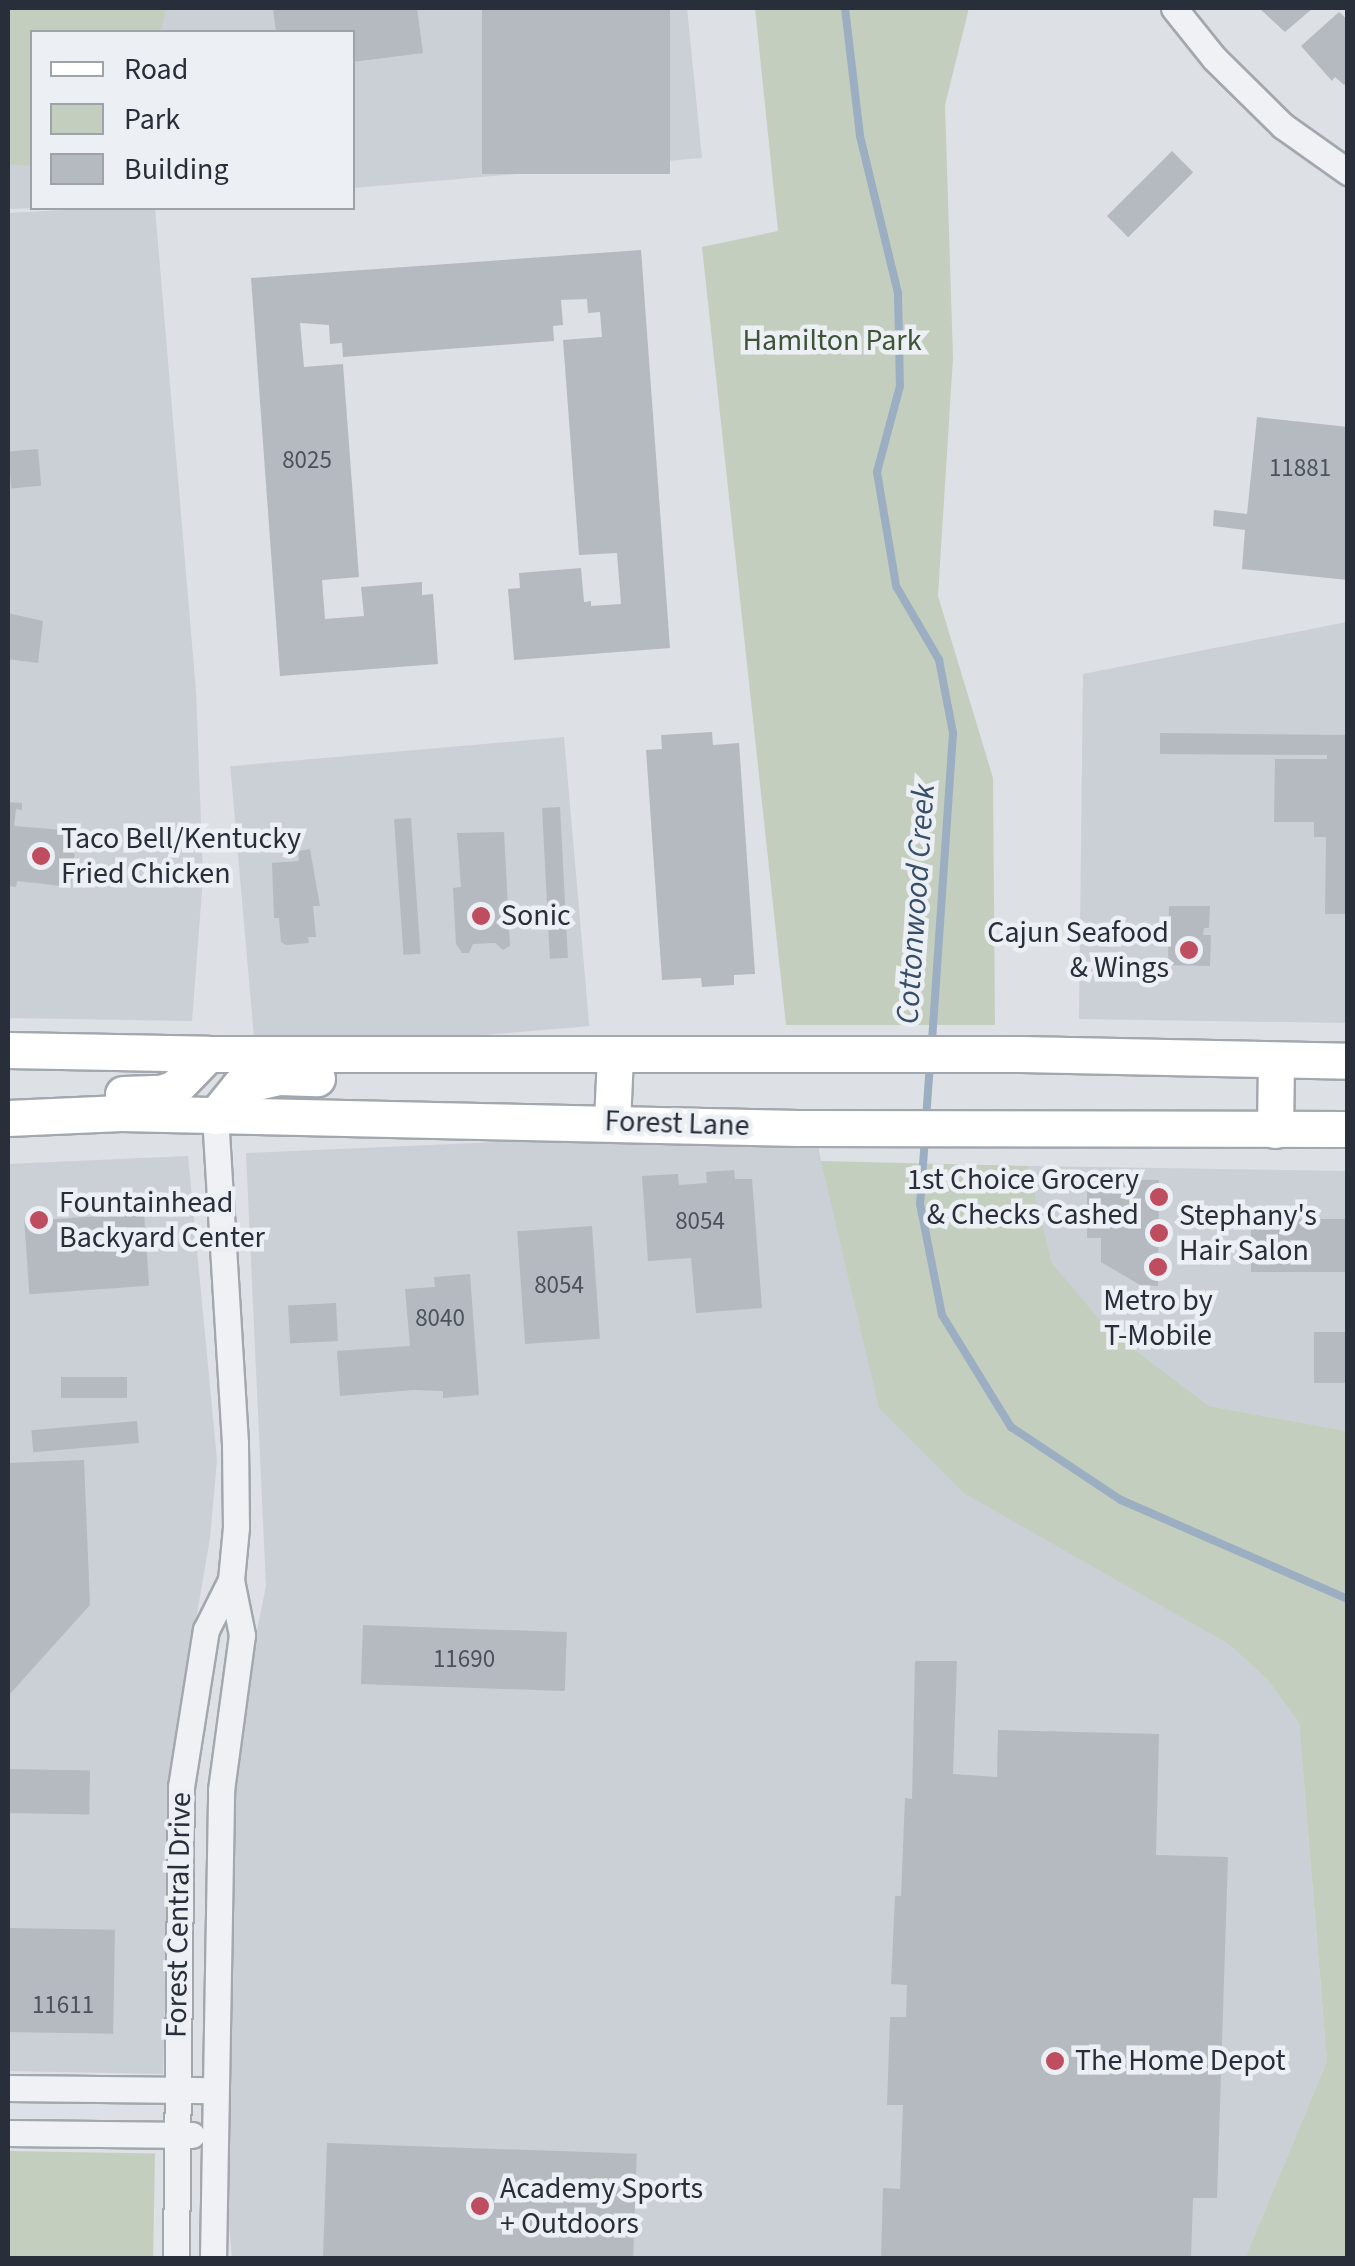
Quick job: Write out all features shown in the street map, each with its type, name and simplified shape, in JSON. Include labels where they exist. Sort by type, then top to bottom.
[{"type":"main road","points":[[8,1050],[530,1055],[812,1052],[1348,1061]]},
{"type":"main road","points":[[8,1093],[161,1093],[187,1079],[208,1054]]},
{"type":"main road","points":[[612,1122],[615,1054]]},
{"type":"main road","points":[[214,1116],[239,1086],[279,1078],[437,1078],[485,1070],[530,1055]]},
{"type":"main road","points":[[1275,1130],[1276,1060]]},
{"type":"main road","name":"Forest Lane","points":[[8,1118],[121,1113],[815,1128],[1348,1129]]},
{"type":"street","points":[[1174,8],[1214,58],[1269,113],[1348,172]]},
{"type":"street","name":"Forest Central Drive","points":[[213,2258],[220,1790],[242,1635],[231,1580],[235,1443],[214,1116]]},
{"type":"street","name":"Forest Central Drive","points":[[176,2258],[181,1787],[206,1630],[231,1580]]},
{"type":"street","points":[[8,2088],[214,2090]]},
{"type":"street","points":[[8,2133],[214,2136]]},
{"type":"shaded area","points":[[8,8],[687,8],[702,158],[355,188],[355,30],[30,30],[30,208],[8,209]]},
{"type":"shaded area","points":[[155,210],[196,691],[203,877],[192,1021],[8,1018],[8,213]]},
{"type":"shaded area","points":[[1347,622],[1347,1023],[1079,1019],[1083,674]]},
{"type":"shaded area","points":[[564,737],[589,1026],[256,1055],[230,766]]},
{"type":"shaded area","points":[[815,1128],[821,1161],[1120,1579],[1227,1643],[1267,1679],[1299,1723],[1327,2061],[1245,2258],[232,2258],[228,2210],[237,1728],[266,1586],[246,1153]]},
{"type":"shaded area","points":[[188,1156],[217,1460],[210,1538],[172,1760],[163,2074],[8,2071],[8,1164]]},
{"type":"shaded area","points":[[1028,1166],[1347,1171],[1347,1431],[1209,1406],[1107,1330],[1052,1263]]},
{"type":"green space","points":[[8,8],[166,8],[161,30],[30,30],[30,166],[8,164]]},
{"type":"green space","name":"Hamilton Park","points":[[755,8],[969,8],[945,105],[953,358],[938,596],[993,778],[995,1025],[786,1025],[702,247],[778,231]]},
{"type":"green space","points":[[821,1161],[1028,1166],[1052,1263],[1108,1330],[1209,1406],[1347,1431],[1347,2258],[1245,2258],[1327,2061],[1299,1723],[1267,1679],[1227,1643],[964,1493],[879,1408]]},
{"type":"green space","points":[[8,2151],[155,2154],[153,2258],[8,2258]]},
{"type":"building","points":[[273,8],[417,8],[423,53],[355,62],[355,30],[276,30]]},
{"type":"building","points":[[482,8],[670,8],[670,174],[482,174]]},
{"type":"building","points":[[1259,8],[1313,8],[1285,32]]},
{"type":"building","points":[[1339,12],[1348,20],[1348,81],[1344,85],[1335,77],[1332,81],[1301,46]]},
{"type":"building","points":[[1172,151],[1193,172],[1128,237],[1107,216]]},
{"type":"building","points":[[641,250],[670,648],[514,660],[508,589],[520,588],[519,573],[581,568],[584,602],[591,601],[591,606],[621,604],[617,553],[579,555],[563,340],[602,337],[600,312],[588,313],[587,299],[561,300],[563,325],[553,326],[554,341],[343,357],[342,343],[330,344],[329,325],[300,323],[304,367],[343,364],[359,577],[322,580],[325,619],[364,616],[361,587],[422,582],[422,595],[433,594],[438,664],[280,676],[251,278]]},
{"type":"building","points":[[1257,417],[1348,427],[1348,580],[1242,569],[1245,530],[1213,526],[1214,510],[1247,514]]},
{"type":"building","points":[[38,449],[41,486],[11,488],[8,452]]},
{"type":"building","points":[[8,613],[43,621],[38,663],[8,659]]},
{"type":"building","points":[[712,732],[713,745],[739,743],[755,974],[734,975],[734,985],[702,987],[701,978],[662,980],[646,750],[662,749],[661,735]]},
{"type":"building","points":[[1160,733],[1348,735],[1348,914],[1325,914],[1326,837],[1314,837],[1314,822],[1274,822],[1275,759],[1327,759],[1327,755],[1160,754]]},
{"type":"building","name":"Taco Bell/Kentucky Fried Chicken","points":[[8,802],[22,803],[22,810],[16,809],[14,826],[77,831],[71,887],[17,881],[16,887],[8,886]]},
{"type":"building","points":[[560,807],[568,958],[550,959],[542,808]]},
{"type":"building","points":[[411,818],[420,954],[404,955],[394,819]]},
{"type":"building","name":"Sonic","points":[[504,832],[510,946],[503,950],[495,943],[473,944],[469,953],[462,953],[456,944],[453,888],[461,887],[457,833]]},
{"type":"building","points":[[310,849],[320,906],[313,906],[316,937],[308,937],[309,943],[286,945],[281,942],[279,918],[274,918],[272,863],[299,861],[298,851]]},
{"type":"building","name":"Cajun Seafood & Wings","points":[[1169,906],[1210,906],[1209,928],[1204,928],[1203,935],[1211,935],[1210,966],[1168,965]]},
{"type":"building","points":[[734,1170],[735,1179],[752,1179],[762,1308],[696,1313],[691,1258],[648,1261],[642,1176],[678,1174],[679,1185],[707,1183],[706,1172]]},
{"type":"building","points":[[1087,1179],[1159,1180],[1158,1286],[1140,1285],[1101,1262],[1101,1238],[1087,1238]]},
{"type":"building","points":[[144,1213],[149,1286],[29,1294],[24,1221]]},
{"type":"building","points":[[1251,1219],[1348,1219],[1348,1272],[1251,1272]]},
{"type":"building","points":[[592,1226],[600,1339],[525,1344],[517,1231]]},
{"type":"building","points":[[470,1274],[479,1395],[443,1398],[443,1391],[413,1390],[340,1396],[337,1351],[410,1346],[405,1289],[435,1287],[434,1277]]},
{"type":"building","points":[[336,1303],[338,1341],[290,1343],[288,1306]]},
{"type":"building","points":[[1314,1332],[1348,1332],[1348,1383],[1314,1383]]},
{"type":"building","points":[[61,1377],[127,1377],[127,1398],[61,1398]]},
{"type":"building","points":[[137,1421],[139,1443],[33,1452],[31,1430]]},
{"type":"building","points":[[84,1460],[90,1605],[8,1696],[8,1463]]},
{"type":"building","points":[[363,1625],[567,1632],[565,1691],[361,1684]]},
{"type":"building","name":"The Home Depot","points":[[915,1661],[957,1661],[953,1774],[997,1777],[998,1730],[1159,1734],[1156,1855],[1228,1857],[1217,2198],[1193,2198],[1191,2258],[881,2258],[883,2188],[900,2189],[903,2105],[887,2105],[890,2017],[906,2017],[907,1985],[891,1984],[895,1896],[901,1896],[905,1798],[912,1799]]},
{"type":"building","points":[[8,1769],[90,1770],[89,1814],[8,1813]]},
{"type":"building","points":[[8,1928],[115,1930],[113,2034],[8,2032]]},
{"type":"building","name":"Academy Sports + Outdoors","points":[[327,2143],[637,2154],[633,2258],[323,2258]]},
{"type":"waterway","name":"Cottonwood Creek","points":[[845,8],[860,136],[898,293],[900,386],[877,472],[896,586],[939,660],[953,733],[932,1044]]},
{"type":"waterway","name":"Cottonwood Creek","points":[[926,1119],[930,1063]]},
{"type":"waterway","name":"Cottonwood Creek","points":[[925,1138],[920,1204],[942,1315],[1011,1427],[1121,1500],[1348,1599]]},
{"type":"place","name":"Taco Bell/Kentucky Fried Chicken","points":[[41,856]]},
{"type":"place","name":"Sonic","points":[[481,916]]},
{"type":"place","name":"Cajun Seafood & Wings","points":[[1189,950]]},
{"type":"place","name":"1st Choice Grocery & Checks Cashed","points":[[1159,1197]]},
{"type":"place","name":"Fountainhead Backyard Center","points":[[39,1220]]},
{"type":"place","name":"Stephany's Hair Salon","points":[[1159,1233]]},
{"type":"place","name":"Metro by T-Mobile","points":[[1158,1267]]},
{"type":"place","name":"The Home Depot","points":[[1055,2061]]},
{"type":"place","name":"Academy Sports + Outdoors","points":[[480,2206]]}]
